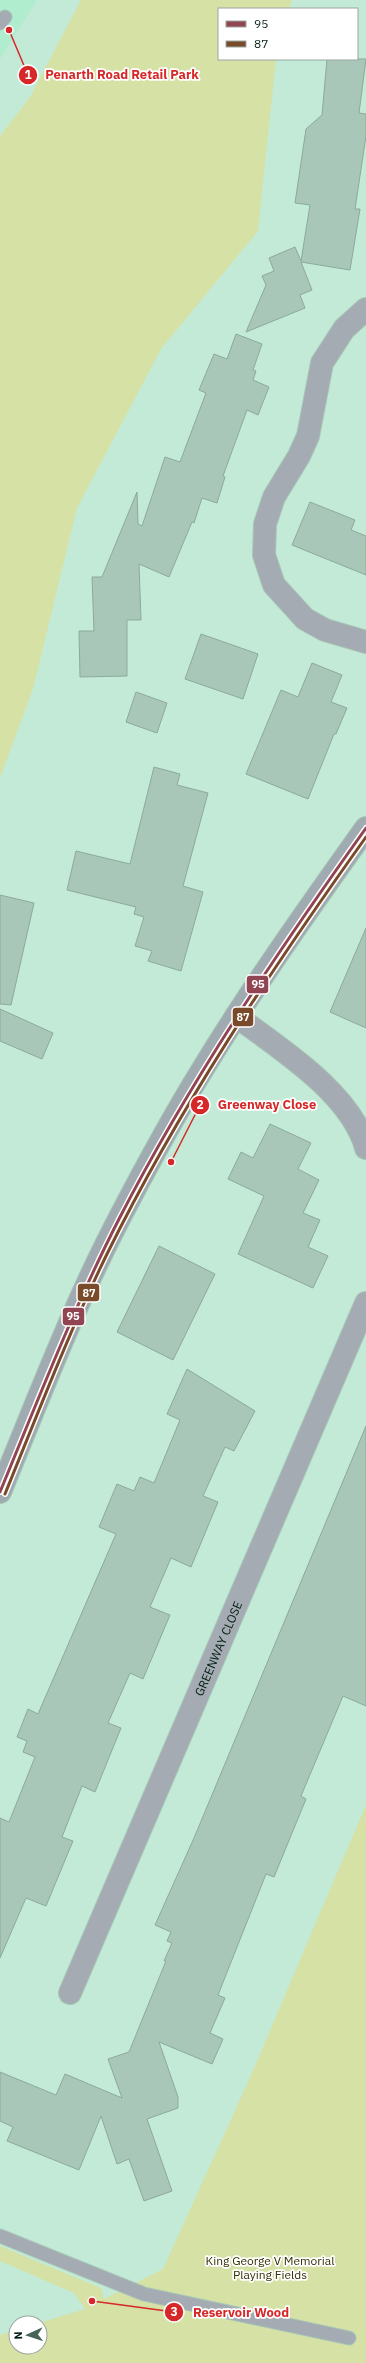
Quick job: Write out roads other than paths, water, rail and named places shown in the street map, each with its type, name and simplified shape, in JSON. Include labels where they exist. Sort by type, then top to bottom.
[{"type":"main road","points":[[0,1492],[57,1351],[119,1220],[200,1074],[236,1016],[366,828]]},
{"type":"street","points":[[366,309],[344,329],[322,363],[308,436],[299,456],[274,497],[265,524],[264,555],[274,585],[305,619],[325,630],[366,642]]},
{"type":"street","points":[[236,1016],[297,1061],[342,1104],[366,1148]]},
{"type":"street","name":"GREENWAY CLOSE","points":[[70,1993],[366,1303]]},
{"type":"lane","points":[[0,2236],[144,2294],[350,2338]]},
{"type":"place","name":"Penarth Road Retail Park","points":[[9,30]]},
{"type":"place","name":"Greenway Close","points":[[171,1162]]},
{"type":"place","name":"Reservoir Wood","points":[[92,2301]]},
{"type":"park label","name":"King George V Memorial Playing Fields","points":[[270,2267]]}]
